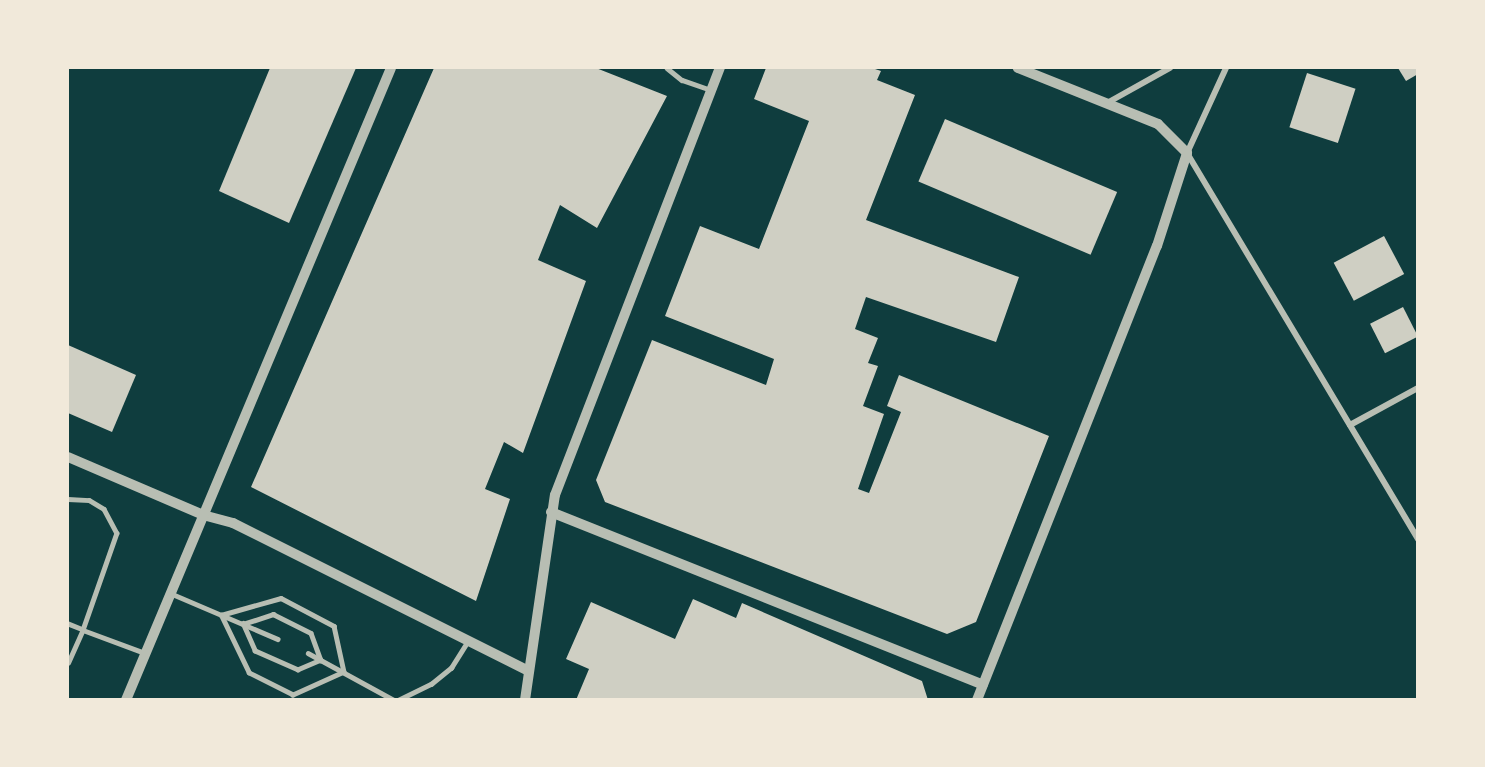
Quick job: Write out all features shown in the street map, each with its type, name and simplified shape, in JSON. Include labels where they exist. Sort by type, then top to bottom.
[{"type":"street","points":[[126,699],[391,68]]},
{"type":"street","points":[[525,699],[527,670],[551,512],[720,68]]},
{"type":"street","points":[[1018,68],[1158,124],[1187,153],[1418,539]]},
{"type":"street","points":[[1107,103],[1170,68]]},
{"type":"street","points":[[977,699],[1157,246],[1187,153],[1226,68]]},
{"type":"street","points":[[1350,425],[1418,388]]},
{"type":"street","points":[[68,458],[203,515],[232,523],[527,670]]},
{"type":"street","points":[[551,512],[983,684]]},
{"type":"lane","points":[[667,68],[682,80],[711,90]]},
{"type":"lane","points":[[68,499],[89,500],[104,508],[117,533],[83,630],[68,663]]},
{"type":"lane","points":[[170,593],[278,639]]},
{"type":"lane","points":[[221,615],[281,598],[334,626],[344,672]]},
{"type":"lane","points":[[243,624],[273,614],[311,633],[321,660]]},
{"type":"lane","points":[[221,615],[249,673],[293,695],[344,672]]},
{"type":"lane","points":[[68,624],[145,653]]},
{"type":"lane","points":[[243,624],[255,651],[298,670],[321,660]]},
{"type":"lane","points":[[308,653],[396,699],[431,684],[451,668],[468,641]]},
{"type":"building","points":[[270,68],[356,68],[289,223],[219,191]]},
{"type":"building","points":[[434,68],[596,68],[667,96],[597,228],[560,205],[538,260],[586,281],[523,453],[504,442],[485,489],[510,499],[476,601],[251,487]]},
{"type":"building","points":[[766,68],[872,68],[881,71],[877,80],[915,95],[866,220],[1019,277],[996,342],[866,297],[855,329],[878,338],[868,363],[878,366],[863,406],[884,414],[858,489],[869,493],[901,412],[887,406],[899,375],[1049,436],[976,622],[947,634],[605,502],[596,480],[652,340],[766,385],[774,359],[665,316],[700,226],[759,249],[809,121],[754,99]]},
{"type":"building","points":[[1398,68],[1418,68],[1418,74],[1406,81]]},
{"type":"building","points":[[1307,73],[1356,89],[1338,143],[1289,127]]},
{"type":"building","points":[[945,119],[1117,192],[1091,255],[918,182]]},
{"type":"building","points":[[1384,236],[1404,274],[1354,301],[1334,263]]},
{"type":"building","points":[[1403,307],[1418,336],[1385,353],[1370,324]]},
{"type":"building","points":[[68,345],[136,375],[112,432],[68,413]]},
{"type":"building","points":[[693,599],[736,618],[742,603],[922,681],[928,700],[576,700],[589,669],[566,659],[591,602],[675,639]]}]
